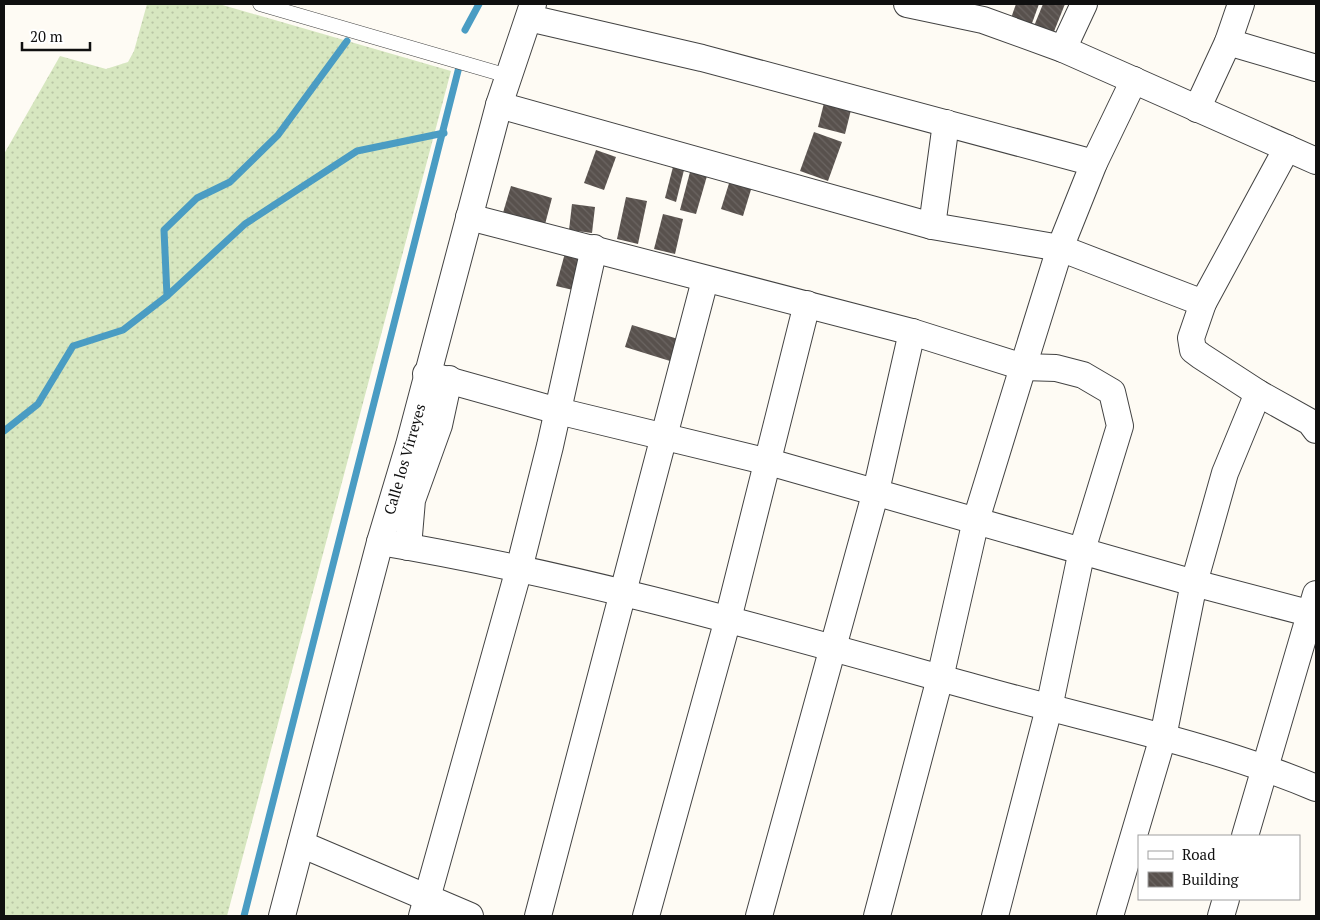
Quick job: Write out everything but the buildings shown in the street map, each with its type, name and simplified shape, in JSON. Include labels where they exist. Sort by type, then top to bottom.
[{"type":"street","points":[[907,4],[986,12],[1064,49],[1316,161]]},
{"type":"street","points":[[1064,49],[1084,4]]},
{"type":"street","points":[[1197,109],[1228,42],[1241,4]]},
{"type":"street","name":"Calle los Virreyes","points":[[282,916],[380,542],[418,450],[438,377],[469,217],[499,105],[531,11]]},
{"type":"street","points":[[531,11],[1094,163]]},
{"type":"street","points":[[1228,42],[1316,68]]},
{"type":"street","points":[[877,916],[940,678],[976,520],[1060,248],[1094,163],[1134,80]]},
{"type":"street","points":[[499,105],[932,226],[1060,248],[1203,303]]},
{"type":"street","points":[[932,226],[946,123]]},
{"type":"street","points":[[1287,148],[1203,303],[1191,338],[1193,350],[1258,393],[1314,419]]},
{"type":"street","points":[[469,217],[594,248],[705,280],[807,304],[912,332],[1023,368],[1056,368],[1083,375],[1112,392],[1120,426],[1082,550],[1049,708],[994,916]]},
{"type":"street","points":[[424,907],[519,568],[558,411],[594,248]]},
{"type":"street","points":[[538,916],[705,280]]},
{"type":"street","points":[[646,916],[728,619],[769,462],[807,304]]},
{"type":"street","points":[[759,916],[876,491],[912,332]]},
{"type":"street","points":[[438,377],[558,411],[769,462],[876,491],[1194,583],[1314,607],[1245,835]]},
{"type":"street","points":[[1110,916],[1163,737],[1194,583],[1225,473],[1258,393]]},
{"type":"street","points":[[408,547],[418,450]]},
{"type":"street","points":[[380,542],[519,568],[624,592],[728,619],[1049,708],[1163,737],[1265,767],[1316,788]]},
{"type":"street","points":[[301,844],[424,907],[470,916]]},
{"type":"street","points":[[1221,916],[1226,900]]},
{"type":"lane","points":[[260,4],[508,76]]},
{"type":"green space","points":[[147,4],[219,4],[451,71],[227,916],[4,916],[4,154],[60,56],[106,69],[128,62],[134,51]]},
{"type":"waterway","points":[[465,30],[479,4]]},
{"type":"waterway","points":[[4,431],[38,404],[73,346],[123,330],[167,296],[164,230],[197,198],[230,182],[278,135],[347,41]]},
{"type":"waterway","points":[[244,916],[459,67]]},
{"type":"waterway","points":[[167,296],[245,224],[357,151],[444,133]]}]
